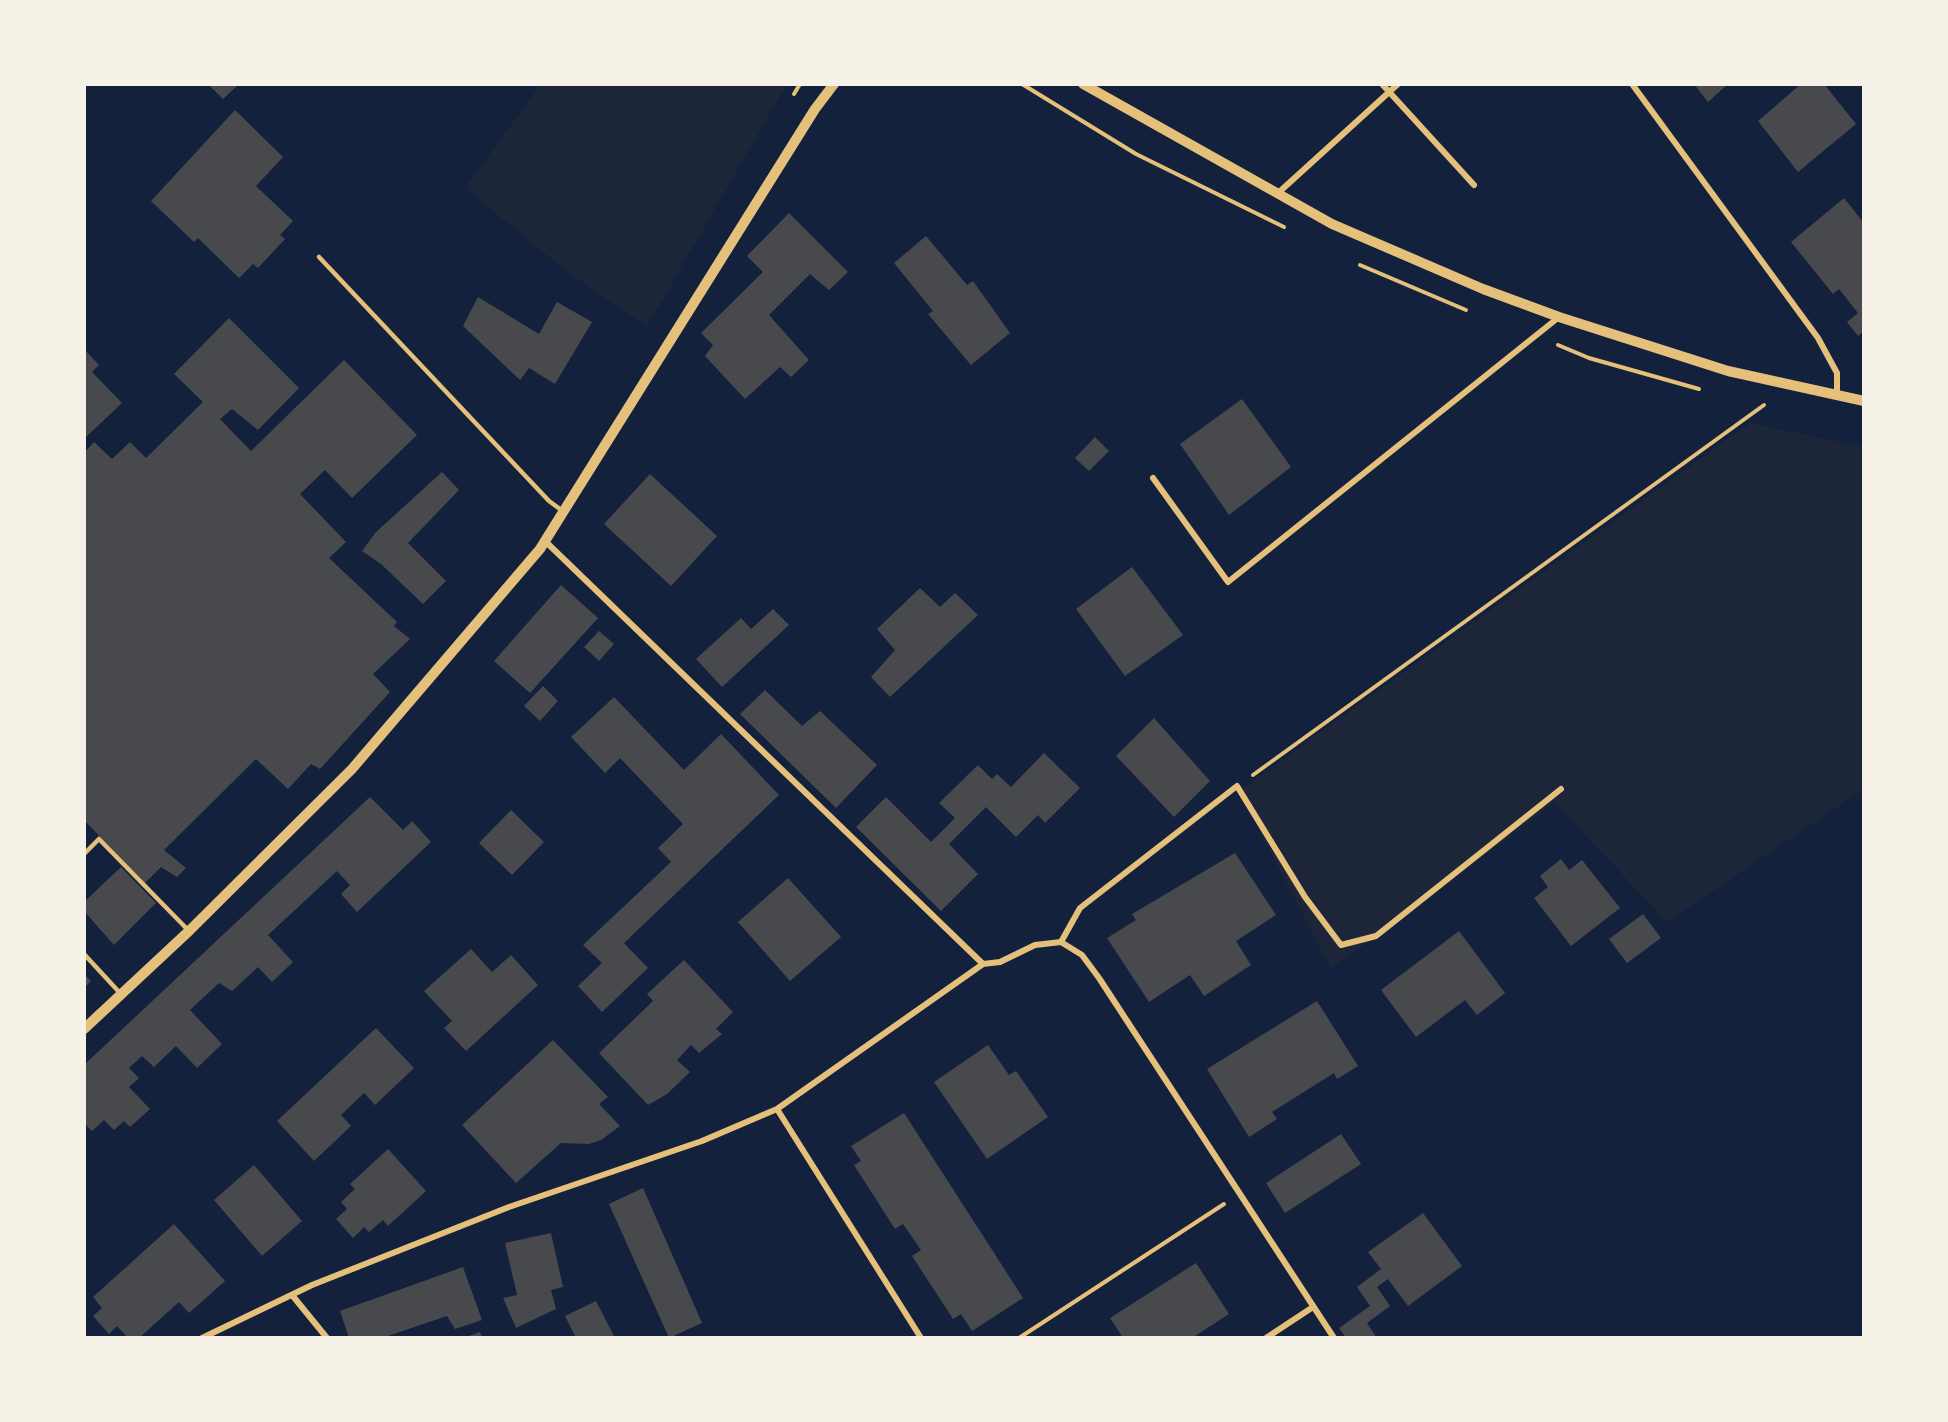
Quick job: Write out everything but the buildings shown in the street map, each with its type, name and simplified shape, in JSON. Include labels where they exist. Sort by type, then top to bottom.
[{"type":"street","points":[[815,109],[824,84]]},
{"type":"street","points":[[84,1029],[189,931],[352,769],[545,541],[815,109],[834,84]]},
{"type":"street","points":[[1083,84],[1277,195],[1352,233],[1483,289],[1559,317],[1728,371],[1864,401]]},
{"type":"street","points":[[1382,84],[1474,185]]},
{"type":"street","points":[[1277,195],[1398,84]]},
{"type":"street","points":[[1632,84],[1818,338],[1837,373],[1837,395]]},
{"type":"street","points":[[1153,478],[1228,582],[1559,317]]},
{"type":"street","points":[[545,541],[983,964]]},
{"type":"street","points":[[1061,942],[1080,908],[1237,786],[1305,897],[1341,945],[1376,936],[1561,789]]},
{"type":"street","points":[[202,1338],[312,1284],[509,1207],[702,1141],[777,1109],[983,964],[1000,962],[1035,945],[1061,942],[1082,955],[1099,978],[1334,1338]]},
{"type":"street","points":[[777,1109],[921,1338]]},
{"type":"street","points":[[292,1295],[327,1338]]},
{"type":"street","points":[[1266,1338],[1313,1306]]},
{"type":"lane","points":[[319,257],[549,501],[564,512]]},
{"type":"lane","points":[[84,854],[99,839],[189,931]]},
{"type":"lane","points":[[84,954],[120,993]]},
{"type":"path","points":[[1237,786],[1764,405]]},
{"type":"path","points":[[1019,1338],[1239,1193]]},
{"type":"shaded area","points":[[541,84],[787,84],[647,327],[565,270],[465,188]]},
{"type":"shaded area","points":[[1750,423],[1864,447],[1864,789],[1667,922],[1555,803],[1331,969],[1239,791]]}]
